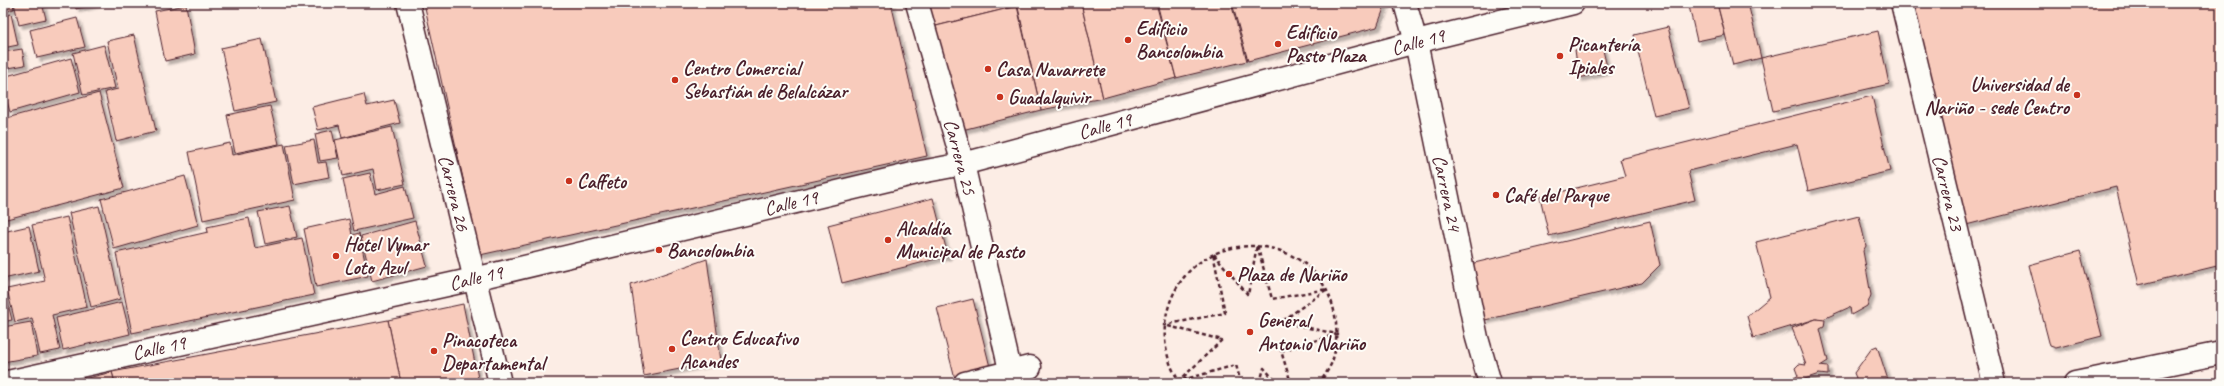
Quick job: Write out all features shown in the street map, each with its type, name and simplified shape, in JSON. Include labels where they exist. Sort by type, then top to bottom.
[{"type":"street","name":"Carrera 26","points":[[408,3],[500,383]]},
{"type":"street","name":"Carrera 25","points":[[917,3],[963,164],[1018,374]]},
{"type":"street","name":"Carrera 24","points":[[1405,3],[1416,42],[1477,338],[1490,383]]},
{"type":"street","name":"Calle 19","points":[[3,382],[474,279],[921,172],[963,164],[1416,42],[1573,3]]},
{"type":"street","name":"Carrera 23","points":[[1902,3],[1994,383]]},
{"type":"street","points":[[2075,383],[2221,353]]},
{"type":"street","points":[[965,383],[1018,374]]},
{"type":"path","points":[[1213,253],[1248,295],[1257,245]]},
{"type":"path","points":[[1257,245],[1272,299],[1326,289]]},
{"type":"path","points":[[1180,382],[1166,354],[1164,325],[1169,302],[1179,282],[1194,266],[1213,253],[1235,246],[1257,245],[1284,252],[1308,267],[1326,289],[1334,311],[1337,334],[1332,362],[1320,383]]},
{"type":"path","points":[[1164,325],[1225,313],[1213,253]]},
{"type":"path","points":[[1326,289],[1281,322],[1337,334]]},
{"type":"path","points":[[1164,325],[1222,340],[1180,382]]},
{"type":"path","points":[[1291,383],[1282,351],[1337,334]]},
{"type":"path","points":[[1180,382],[1236,365],[1241,383]]},
{"type":"path","points":[[1260,383],[1264,368],[1277,383]]},
{"type":"building","points":[[3,3],[13,3],[14,9],[3,12]]},
{"type":"building","points":[[14,3],[42,3],[46,19],[19,25]]},
{"type":"building","points":[[75,3],[99,3],[76,9]]},
{"type":"building","name":"Centro Comercial Sebastián de Belalcázar","points":[[424,3],[891,3],[927,156],[480,255]]},
{"type":"building","points":[[925,3],[1017,3],[1017,6],[932,27]]},
{"type":"building","points":[[1017,3],[1081,3],[1103,98],[1041,110]]},
{"type":"building","name":"Edificio Bancolombia","points":[[1081,3],[1156,3],[1176,78],[1103,98]]},
{"type":"building","points":[[1157,3],[1231,3],[1247,61],[1176,78]]},
{"type":"building","name":"Edificio Pasto Plaza","points":[[1232,3],[1386,3],[1377,27],[1248,61]]},
{"type":"building","points":[[1703,3],[1717,3],[1725,35],[1697,41],[1689,6]]},
{"type":"building","points":[[1717,3],[1748,3],[1761,58],[1733,65]]},
{"type":"building","name":"Universidad de Nariño - sede Centro","points":[[1910,3],[2221,3],[2221,265],[2139,285],[2116,187],[1966,225]]},
{"type":"building","points":[[186,5],[195,54],[165,61],[155,11]]},
{"type":"building","name":"Casa Navarrete","points":[[1017,6],[1041,110],[962,130],[932,27]]},
{"type":"building","points":[[11,14],[18,45],[3,48],[3,16]]},
{"type":"building","points":[[77,18],[85,47],[37,58],[30,30]]},
{"type":"building","points":[[1668,27],[1689,108],[1654,116],[1634,35]]},
{"type":"building","points":[[1878,31],[1889,84],[1773,111],[1761,58]]},
{"type":"building","points":[[134,35],[156,131],[116,141],[105,92],[118,89],[107,41]]},
{"type":"building","points":[[262,39],[276,102],[235,111],[221,48]]},
{"type":"building","points":[[104,45],[115,88],[83,95],[73,53]]},
{"type":"building","points":[[1602,46],[1608,71],[1579,78],[1575,50]]},
{"type":"building","points":[[22,49],[25,65],[3,69],[3,52]]},
{"type":"building","points":[[71,58],[80,92],[10,112],[3,87],[3,77]]},
{"type":"building","points":[[99,93],[124,188],[3,220],[3,119]]},
{"type":"building","points":[[364,94],[367,106],[394,100],[400,123],[342,138],[339,125],[318,130],[312,107]]},
{"type":"building","points":[[1872,96],[1890,171],[1808,191],[1797,144],[1688,171],[1695,200],[1549,236],[1540,197],[1625,176],[1620,159]]},
{"type":"building","points":[[3,101],[6,112],[3,113]]},
{"type":"building","points":[[270,106],[279,144],[235,153],[227,115]]},
{"type":"building","points":[[392,127],[405,184],[377,190],[373,169],[343,176],[335,140]]},
{"type":"building","points":[[332,130],[338,158],[320,161],[315,134]]},
{"type":"building","points":[[314,140],[318,163],[326,162],[329,177],[294,184],[286,145]]},
{"type":"building","points":[[230,143],[232,155],[284,144],[295,200],[203,220],[189,152]]},
{"type":"building","points":[[370,173],[375,194],[405,186],[413,218],[354,231],[343,179]]},
{"type":"building","points":[[185,176],[198,225],[114,249],[101,199]]},
{"type":"building","name":"Alcaldía Municipal de Pasto","points":[[933,198],[948,256],[842,283],[828,225]]},
{"type":"building","points":[[99,206],[120,299],[91,307],[69,213]]},
{"type":"building","points":[[290,206],[297,237],[265,244],[258,212]]},
{"type":"building","points":[[1859,216],[1866,246],[1863,251],[1871,295],[1867,306],[1851,315],[1850,307],[1821,320],[1816,319],[1753,338],[1747,316],[1770,297],[1756,242]]},
{"type":"building","points":[[67,217],[87,307],[52,315],[60,350],[40,354],[32,318],[15,322],[7,289],[45,281],[32,225]]},
{"type":"building","points":[[249,218],[255,248],[302,238],[314,295],[132,333],[116,253],[208,232],[207,227]]},
{"type":"building","points":[[349,219],[352,235],[359,233],[368,276],[316,287],[304,229]]},
{"type":"building","points":[[415,221],[427,266],[372,281],[361,236]]},
{"type":"building","points":[[1650,221],[1660,265],[1642,283],[1485,320],[1470,264]]},
{"type":"building","points":[[29,226],[39,271],[3,279],[3,232]]},
{"type":"building","points":[[2080,251],[2102,336],[2056,348],[2050,346],[2029,265]]},
{"type":"building","points":[[707,259],[721,361],[644,376],[631,285]]},
{"type":"building","points":[[3,284],[12,320],[3,322]]},
{"type":"building","points":[[973,299],[994,383],[956,383],[937,308]]},
{"type":"building","points":[[122,302],[130,334],[63,350],[56,318]]},
{"type":"building","name":"Pinacoteca Departamental","points":[[463,304],[479,383],[401,383],[388,320]]},
{"type":"building","points":[[1816,319],[1825,320],[1824,327],[1820,329],[1828,361],[1820,366],[1828,367],[1828,375],[1819,374],[1793,383],[1782,383],[1798,376],[1795,368],[1799,364],[1806,365],[1792,328]]},
{"type":"building","points":[[388,320],[401,383],[115,383],[112,372]]},
{"type":"building","points":[[31,322],[37,356],[3,362],[3,327]]},
{"type":"building","points":[[1877,346],[1889,383],[1858,383],[1854,373],[1872,348]]},
{"type":"building","points":[[112,372],[115,383],[68,383]]},
{"type":"place","name":"Edificio Bancolombia","points":[[1128,40]]},
{"type":"place","name":"Edificio Pasto Plaza","points":[[1278,44]]},
{"type":"place","name":"Picantería Ipiales","points":[[1560,56]]},
{"type":"place","name":"Casa Navarrete","points":[[988,69]]},
{"type":"place","name":"Centro Comercial Sebastián de Belalcázar","points":[[675,80]]},
{"type":"place","name":"Universidad de Nariño - sede Centro","points":[[2077,95]]},
{"type":"place","name":"Guadalquivir","points":[[1000,97]]},
{"type":"place","name":"Caffeto","points":[[569,181]]},
{"type":"place","name":"Café del Parque","points":[[1496,195]]},
{"type":"place","name":"Alcaldía Municipal de Pasto","points":[[888,240]]},
{"type":"place","name":"Bancolombia","points":[[659,250]]},
{"type":"place","name":"Hotel Vymar Loto Azul","points":[[336,256]]},
{"type":"place","name":"Plaza de Nariño","points":[[1229,274]]},
{"type":"place","name":"General Antonio Nariño","points":[[1250,332]]},
{"type":"place","name":"Centro Educativo Acandes","points":[[672,349]]},
{"type":"place","name":"Pinacoteca Departamental","points":[[434,351]]}]
